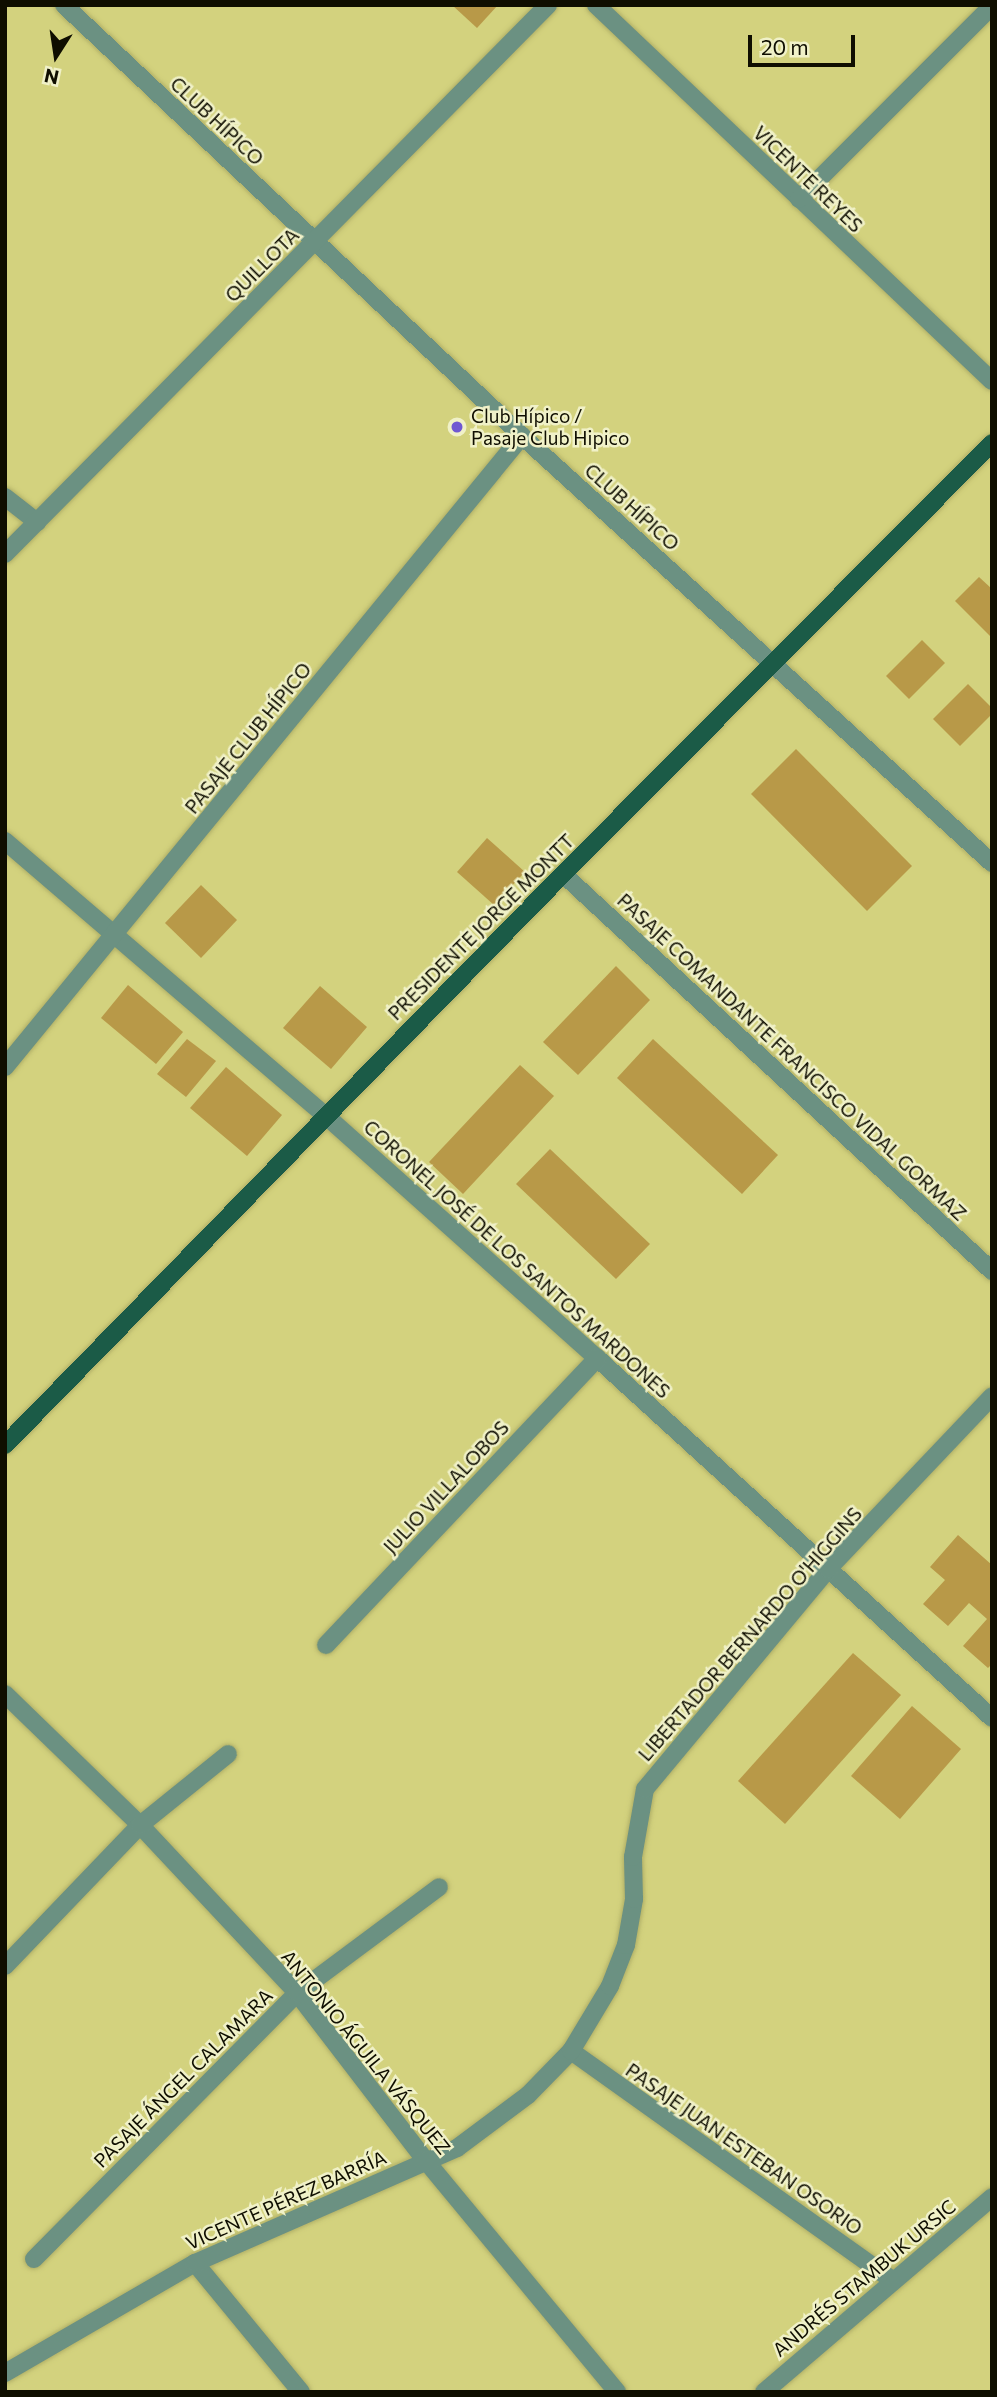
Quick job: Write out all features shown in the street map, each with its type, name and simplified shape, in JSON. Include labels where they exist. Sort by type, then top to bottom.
[{"type":"main road","name":"PRESIDENTE JORGE MONTT","points":[[5,1445],[325,1115],[992,443]]},
{"type":"street","name":"CLUB HÍPICO","points":[[64,5],[522,436],[992,863]]},
{"type":"street","name":"QUILLOTA","points":[[5,554],[548,5]]},
{"type":"street","name":"VICENTE REYES","points":[[596,5],[992,382]]},
{"type":"street","points":[[799,199],[992,6]]},
{"type":"street","name":"PASAJE CLUB HÍPICO","points":[[5,1068],[522,436]]},
{"type":"street","points":[[5,497],[37,522]]},
{"type":"street","name":"CORONEL JOSÉ DE LOS SANTOS MARDONES","points":[[5,841],[325,1115],[597,1358],[992,1718]]},
{"type":"street","name":"PASAJE COMANDANTE FRANCISCO VIDAL GORMAZ","points":[[563,874],[992,1271]]},
{"type":"street","name":"JULIO VILLALOBOS","points":[[326,1645],[597,1358]]},
{"type":"street","name":"LIBERTADOR BERNARDO O'HIGGINS","points":[[571,2051],[610,1986],[626,1945],[634,1899],[632,1857],[645,1789],[828,1569],[992,1396]]},
{"type":"street","name":"ANTONIO ÁGUILA VÁSQUEZ","points":[[5,1695],[140,1825],[297,1993],[426,2161],[617,2392]]},
{"type":"street","points":[[5,1966],[140,1825],[228,1754]]},
{"type":"street","name":"PASAJE ÁNGEL CALAMARA","points":[[34,2259],[297,1993],[439,1887]]},
{"type":"street","name":"VICENTE PÉREZ BARRÍA","points":[[5,2372],[195,2263],[447,2154],[528,2095],[571,2051]]},
{"type":"street","name":"PASAJE JUAN ESTEBAN OSORIO","points":[[571,2051],[893,2281]]},
{"type":"street","name":"ANDRÉS STAMBUK URSIC","points":[[764,2392],[992,2197]]},
{"type":"street","points":[[195,2263],[301,2392]]},
{"type":"building","points":[[452,5],[498,5],[477,28]]},
{"type":"building","points":[[979,577],[992,589],[992,638],[955,601]]},
{"type":"building","points":[[922,640],[945,663],[909,699],[886,676]]},
{"type":"building","points":[[968,684],[992,708],[992,714],[960,746],[933,719]]},
{"type":"building","points":[[796,749],[912,866],[867,911],[751,794]]},
{"type":"building","points":[[487,838],[525,872],[494,905],[457,872]]},
{"type":"building","points":[[201,885],[237,920],[201,958],[165,923]]},
{"type":"building","points":[[616,966],[650,1000],[578,1075],[543,1042]]},
{"type":"building","points":[[128,985],[183,1032],[156,1064],[101,1018]]},
{"type":"building","points":[[320,986],[367,1027],[331,1069],[283,1028]]},
{"type":"building","points":[[187,1039],[216,1061],[186,1097],[157,1074]]},
{"type":"building","points":[[653,1039],[778,1155],[742,1194],[617,1078]]},
{"type":"building","points":[[520,1065],[554,1096],[463,1194],[429,1162]]},
{"type":"building","points":[[226,1067],[282,1115],[247,1156],[190,1108]]},
{"type":"building","points":[[550,1149],[650,1244],[616,1279],[516,1184]]},
{"type":"building","points":[[958,1535],[992,1565],[992,1664],[988,1668],[963,1646],[987,1619],[969,1603],[948,1626],[923,1604],[945,1580],[930,1567]]},
{"type":"building","points":[[853,1653],[901,1695],[785,1824],[738,1781]]},
{"type":"building","points":[[912,1706],[961,1749],[900,1819],[851,1776]]},
{"type":"place","name":"Club Hípico / Pasaje Club Hipico","points":[[457,427]]}]
